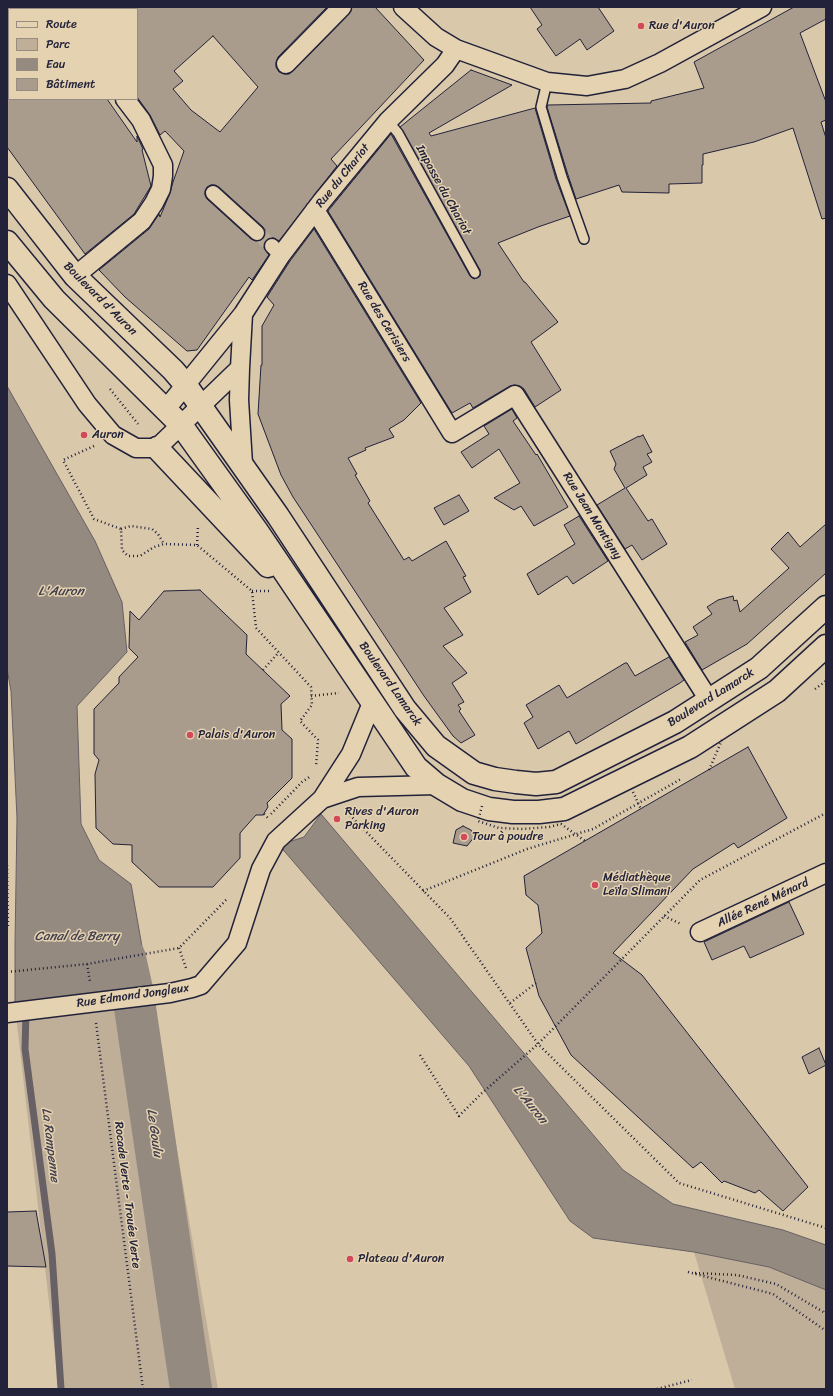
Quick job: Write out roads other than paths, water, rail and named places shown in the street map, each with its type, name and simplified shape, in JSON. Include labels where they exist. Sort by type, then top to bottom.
[{"type":"main road","name":"Boulevard d'Auron","points":[[7,189],[75,276],[185,384]]},
{"type":"main road","points":[[7,242],[54,299],[181,425]]},
{"type":"main road","name":"Boulevard Lamarck","points":[[185,384],[243,464],[405,709],[436,746],[474,773],[495,779],[516,782],[536,784],[556,782],[675,722],[759,668],[826,607]]},
{"type":"main road","name":"Boulevard Lamarck","points":[[181,425],[257,531],[416,767],[437,785],[462,800],[489,809],[513,812],[539,812],[564,809],[690,747],[777,691],[826,646]]},
{"type":"main road","name":"Boulevard Lamarck","points":[[157,448],[309,609]]},
{"type":"street","points":[[286,64],[342,7]]},
{"type":"street","points":[[403,7],[436,37],[456,49],[546,82],[587,86],[625,79],[660,64],[762,7]]},
{"type":"street","name":"Rue du Chariot","points":[[166,409],[243,314],[277,250],[315,210],[388,121],[445,65],[456,49]]},
{"type":"street","points":[[75,276],[142,222],[154,203],[161,188],[163,165],[141,120],[126,100]]},
{"type":"street","points":[[213,193],[257,233]]},
{"type":"street","name":"Rue des Cerisiers","points":[[315,210],[452,433]]},
{"type":"street","points":[[7,284],[87,404],[113,435],[136,448],[157,448],[240,368]]},
{"type":"street","name":"Rue du Chariot","points":[[243,314],[239,400],[243,464]]},
{"type":"street","name":"Rue Jean Montigny","points":[[452,433],[515,395],[709,700]]},
{"type":"street","name":"Rue Edmond Jongleux","points":[[8,1013],[170,993],[201,985],[237,943],[261,870],[276,841],[317,804],[351,754],[372,703]]},
{"type":"street","name":"Rue Edmond Jongleux","points":[[317,804],[358,787],[437,785]]},
{"type":"street","name":"Allée René Ménard","points":[[700,932],[826,873]]},
{"type":"lane","points":[[546,82],[541,107],[562,177],[584,239]]},
{"type":"lane","name":"Impasse du Chariot","points":[[388,121],[398,133],[474,273]]},
{"type":"water","name":"Canal de Berry","points":[[7,386],[95,541],[122,602],[127,652],[77,706],[81,824],[99,860],[131,884],[150,992],[15,1007],[17,818],[11,691],[7,669]]},
{"type":"water","name":"L'Auron","points":[[321,814],[623,1170],[673,1204],[783,1230],[826,1245],[826,1290],[769,1267],[694,1252],[593,1238],[570,1221],[469,1066],[279,845],[304,837]]},
{"type":"waterway","name":"Le Goulu","points":[[120,951],[125,958],[133,994],[191,1389]]},
{"type":"waterway","name":"La Rampenne","points":[[26,1011],[25,1049],[52,1254],[61,1389]]},
{"type":"tunnel","points":[[257,233],[272,246]]},
{"type":"place","name":"Rue d'Auron","points":[[641,26]]},
{"type":"place","name":"Auron","points":[[84,435]]},
{"type":"place","name":"Palais d'Auron","points":[[190,735]]},
{"type":"place","name":"Rives d'Auron Parking","points":[[337,819]]},
{"type":"place","name":"Tour à poudre","points":[[464,837]]},
{"type":"place","name":"Médiathèque Leïla Slimani","points":[[595,885]]},
{"type":"place","name":"Plateau d'Auron","points":[[350,1259]]}]
